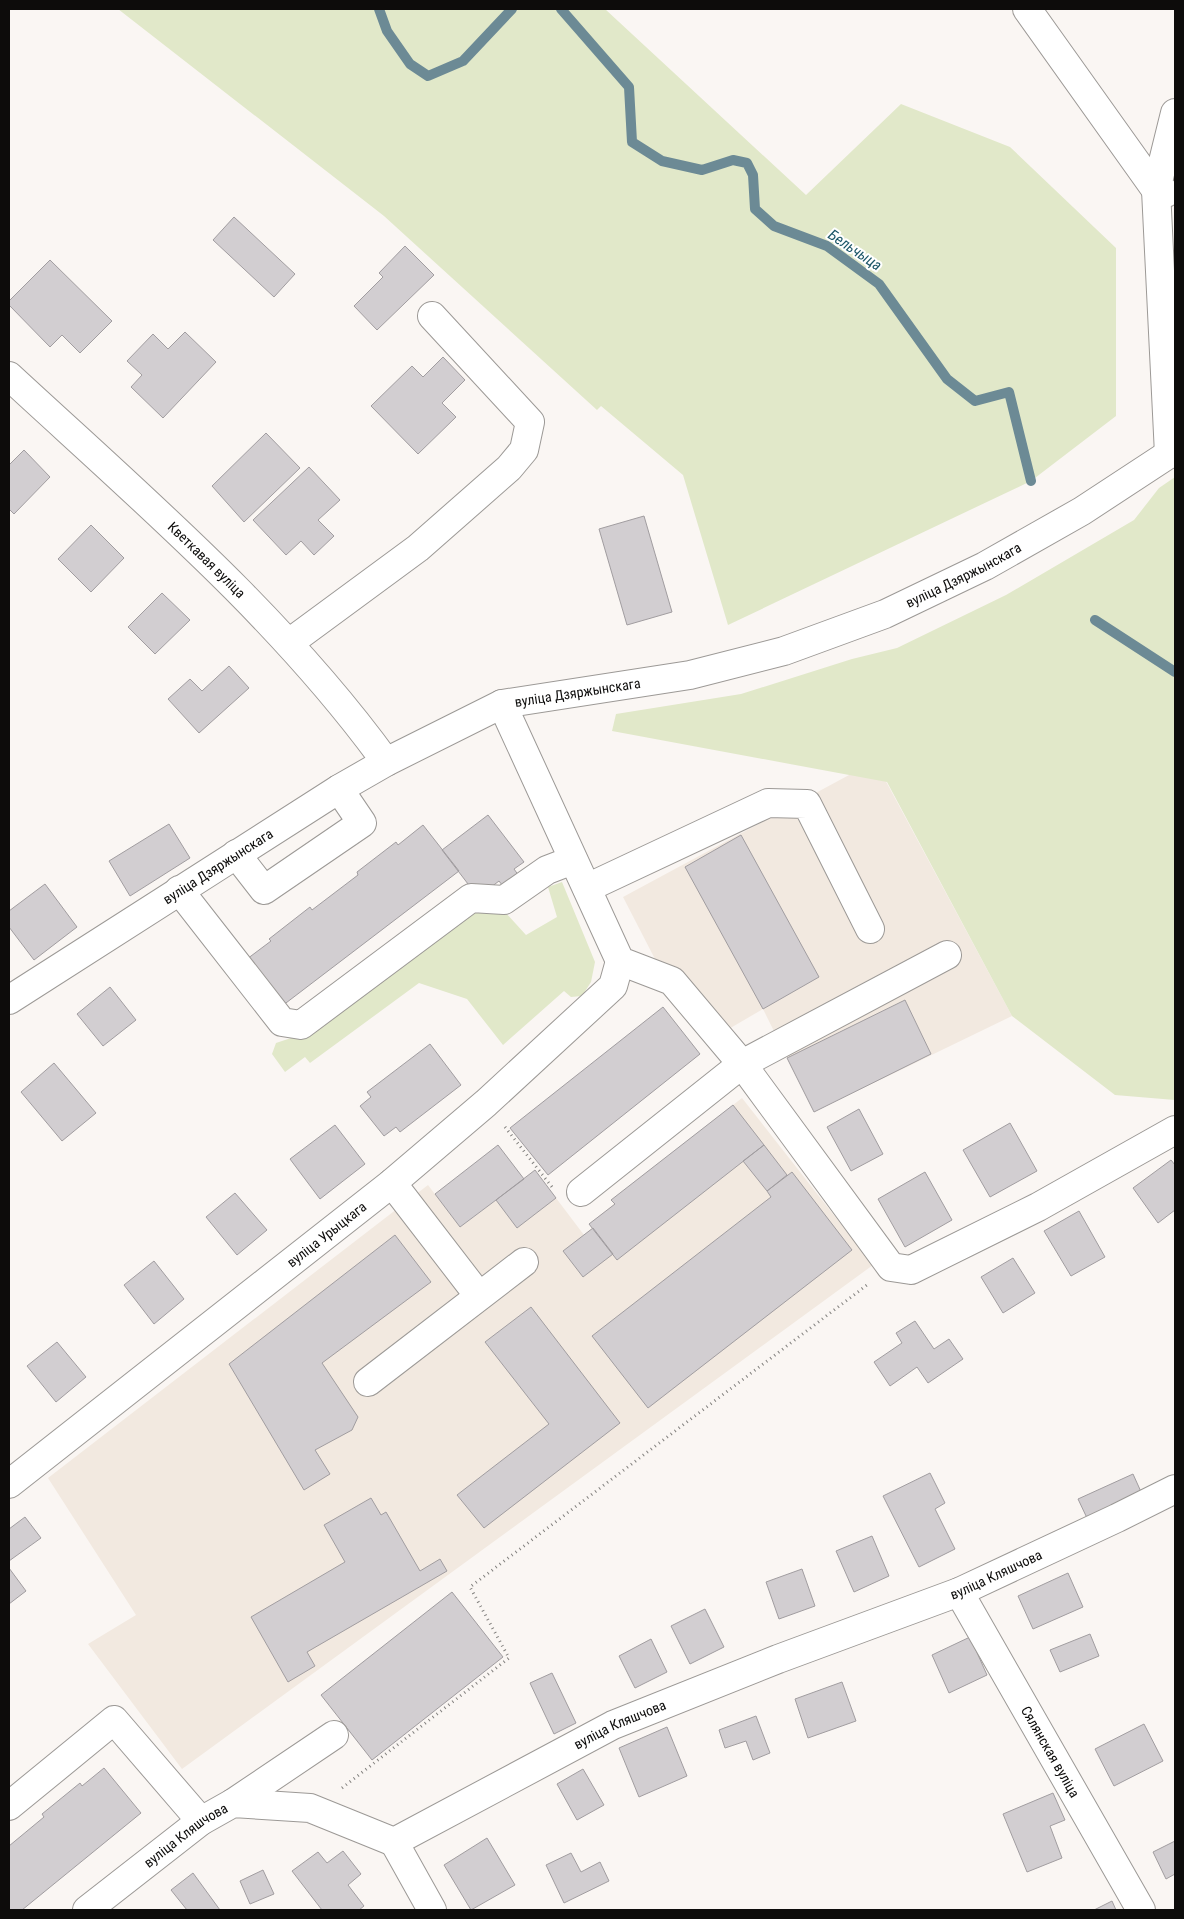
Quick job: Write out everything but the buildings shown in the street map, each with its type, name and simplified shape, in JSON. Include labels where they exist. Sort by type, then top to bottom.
[{"type":"street","points":[[1027,9],[1166,193]]},
{"type":"street","points":[[1172,452],[1166,193],[1175,113]]},
{"type":"street","points":[[289,643],[418,548],[509,468],[524,450],[530,422],[432,316]]},
{"type":"street","name":"Кветкавая вуліца","points":[[9,376],[166,521],[289,643],[357,723],[386,762]]},
{"type":"street","name":"вуліца Дзяржынскага","points":[[9,1000],[339,789],[386,762],[502,704],[690,675],[784,651],[885,614],[985,566],[1082,511],[1172,452]]},
{"type":"street","points":[[502,704],[620,961],[672,981],[742,1064],[891,1267],[911,1270],[1038,1207],[1175,1130]]},
{"type":"street","points":[[236,854],[264,890],[362,823],[339,789]]},
{"type":"street","points":[[587,888],[768,803],[807,804],[870,929]]},
{"type":"street","points":[[179,890],[282,1022],[301,1025],[471,898],[504,900],[547,870],[573,860]]},
{"type":"street","points":[[581,1192],[742,1064],[948,955]]},
{"type":"street","name":"вуліца Урыцкага","points":[[9,1484],[392,1183],[486,1102],[613,986],[620,961]]},
{"type":"street","points":[[392,1183],[479,1296]]},
{"type":"street","points":[[368,1382],[524,1262]]},
{"type":"street","name":"вуліца Кляшчова","points":[[87,1910],[201,1821],[233,1803],[310,1808],[394,1842],[612,1725],[778,1659],[959,1592],[1117,1518],[1175,1488]]},
{"type":"street","name":"Сялянская вуліца","points":[[959,1592],[1141,1910]]},
{"type":"street","points":[[9,1806],[114,1720],[201,1821]]},
{"type":"street","points":[[233,1803],[334,1735]]},
{"type":"street","points":[[394,1842],[432,1910]]},
{"type":"path","points":[[486,1102],[566,1204],[581,1192]]},
{"type":"path","points":[[310,1808],[348,1785],[509,1658],[470,1587],[891,1267]]},
{"type":"shaded area","points":[[875,761],[1012,1016],[814,1112],[763,1009],[727,1030],[701,993],[666,972],[656,961],[623,897]]},
{"type":"shaded area","points":[[742,1098],[873,1265],[182,1769],[88,1644],[136,1615],[48,1478],[428,1185],[460,1227],[496,1200],[517,1228],[556,1198],[584,1235],[592,1228],[589,1224],[614,1204],[611,1200]]},
{"type":"green space","points":[[118,9],[605,9],[806,195],[901,104],[1010,147],[1116,248],[1116,416],[1031,481],[728,625],[683,475],[601,406],[597,410],[384,216]]},
{"type":"green space","points":[[1175,477],[1175,1100],[1115,1095],[1012,1016],[887,782],[612,731],[616,714],[741,694],[852,659],[897,648],[1006,595],[1134,520],[1159,488]]},
{"type":"green space","points":[[562,882],[595,962],[591,982],[582,996],[571,997],[564,991],[503,1045],[467,999],[419,983],[310,1063],[305,1057],[285,1072],[272,1054],[276,1043],[306,1033],[472,908],[504,911],[526,935],[557,917],[548,887]]},
{"type":"waterway","name":"Бельчыца","points":[[379,9],[387,31],[410,64],[428,76],[463,61],[512,9]]},
{"type":"waterway","name":"Бельчыца","points":[[561,9],[629,87],[632,142],[662,161],[702,170],[733,160],[747,163],[753,175],[755,209],[774,226],[827,246],[879,284],[947,379],[975,401],[1009,392],[1031,481]]},
{"type":"waterway","name":"Бельчыца","points":[[1095,620],[1175,672]]}]
